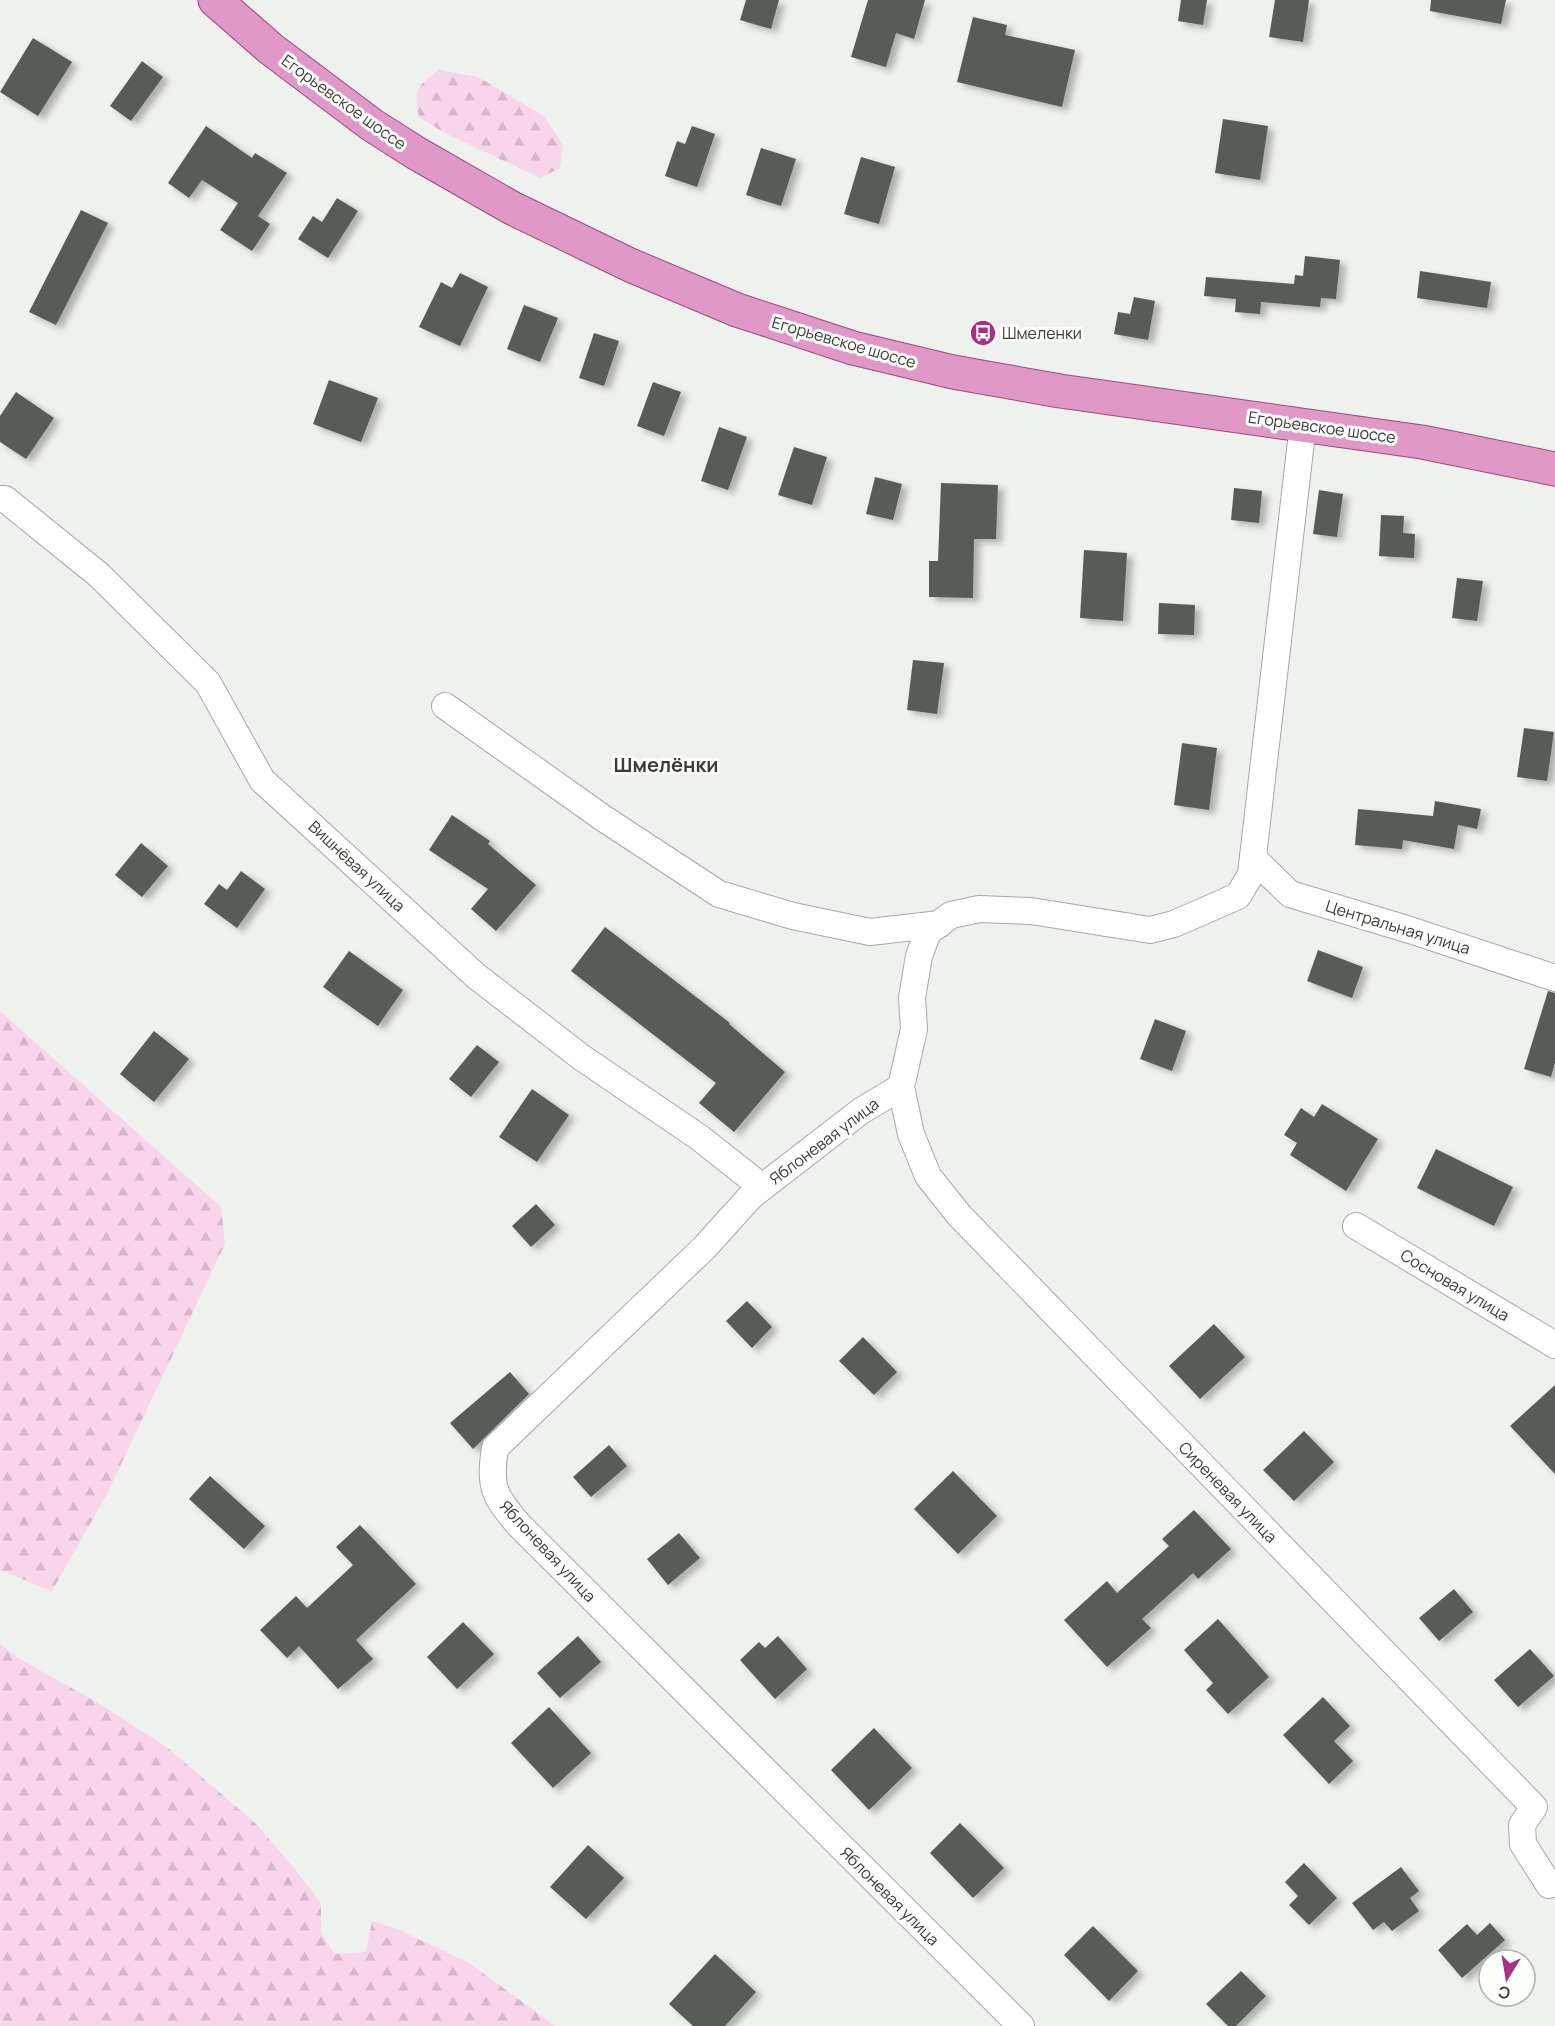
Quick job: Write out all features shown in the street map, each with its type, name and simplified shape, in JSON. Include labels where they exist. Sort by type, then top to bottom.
[{"type":"main road","name":"Егорьевское шоссе","points":[[215,0],[271,49],[372,125],[416,153],[512,208],[630,265],[737,310],[853,348],[953,372],[1060,391],[1422,442],[1555,470]]},
{"type":"street","points":[[901,1087],[914,1029],[912,998],[919,956],[928,932],[951,915],[979,909],[1031,911],[1150,930],[1174,924],[1238,896],[1251,874],[1303,424]]},
{"type":"street","name":"Вишнёвая улица","points":[[0,499],[4,499],[99,575],[208,683],[262,780],[476,976],[581,1057],[700,1138],[762,1187]]},
{"type":"street","points":[[445,706],[603,818],[719,894],[793,916],[870,932],[940,924]]},
{"type":"street","name":"Центральная улица","points":[[1253,858],[1290,894],[1410,930],[1555,978]]},
{"type":"street","name":"Яблоневая улица","points":[[901,1087],[861,1111],[751,1196],[705,1246],[495,1448],[491,1474],[498,1501],[519,1525],[1021,2026]]},
{"type":"street","name":"Сиреневая улица","points":[[901,1087],[911,1134],[928,1176],[959,1215],[1534,1807],[1522,1825],[1523,1844],[1549,1885]]},
{"type":"street","name":"Сосновая улица","points":[[1356,1226],[1555,1345]]},
{"type":"green space","points":[[439,70],[478,77],[544,116],[563,145],[560,168],[540,178],[445,133],[419,117],[416,100],[418,89]]},
{"type":"green space","points":[[0,1011],[221,1207],[225,1244],[106,1496],[52,1591],[0,1570]]},
{"type":"green space","points":[[0,1644],[18,1658],[98,1703],[168,1748],[256,1824],[321,1903],[321,1932],[334,1954],[366,1952],[372,1921],[397,1929],[469,1963],[555,2026],[0,2026]]},
{"type":"building","points":[[746,0],[779,0],[771,29],[740,20]]},
{"type":"building","points":[[868,0],[925,0],[914,39],[896,33],[886,67],[851,57]]},
{"type":"building","points":[[1181,0],[1207,0],[1203,25],[1178,21]]},
{"type":"building","points":[[1275,0],[1309,0],[1303,42],[1269,37]]},
{"type":"building","points":[[1431,0],[1506,0],[1501,24],[1430,11]]},
{"type":"building","points":[[973,17],[1007,25],[1005,35],[1075,50],[1062,107],[957,82]]},
{"type":"building","points":[[33,38],[72,62],[38,116],[0,92]]},
{"type":"building","points":[[142,61],[163,77],[131,121],[110,106]]},
{"type":"building","points":[[1223,119],[1268,126],[1260,180],[1215,173]]},
{"type":"building","points":[[206,126],[252,158],[255,153],[287,173],[258,216],[270,224],[252,251],[220,230],[238,203],[202,180],[189,198],[168,183]]},
{"type":"building","points":[[692,126],[715,134],[697,187],[665,176],[677,141],[685,144]]},
{"type":"building","points":[[761,148],[796,159],[781,206],[746,195]]},
{"type":"building","points":[[861,157],[895,167],[879,224],[844,214]]},
{"type":"building","points":[[337,198],[358,211],[328,258],[298,239],[313,216],[322,222]]},
{"type":"building","points":[[81,210],[108,223],[56,325],[29,312]]},
{"type":"building","points":[[1305,256],[1340,260],[1336,299],[1321,298],[1320,307],[1261,302],[1260,314],[1235,312],[1236,299],[1204,296],[1206,277],[1294,284],[1295,275],[1303,276]]},
{"type":"building","points":[[1420,271],[1491,282],[1487,308],[1417,298]]},
{"type":"building","points":[[460,273],[488,287],[460,346],[419,327],[441,282],[452,288]]},
{"type":"building","points":[[1134,297],[1155,301],[1148,340],[1114,334],[1118,312],[1130,314]]},
{"type":"building","points":[[524,305],[558,318],[540,362],[507,349]]},
{"type":"building","points":[[594,333],[619,341],[604,386],[579,378]]},
{"type":"building","points":[[329,380],[378,398],[361,442],[313,424]]},
{"type":"building","points":[[653,382],[681,392],[664,436],[637,426]]},
{"type":"building","points":[[16,392],[54,418],[26,459],[0,442],[0,416]]},
{"type":"building","points":[[719,427],[747,437],[728,490],[701,481]]},
{"type":"building","points":[[794,447],[827,457],[812,505],[778,495]]},
{"type":"building","points":[[875,477],[902,484],[893,520],[866,514]]},
{"type":"building","points":[[941,483],[998,485],[996,539],[974,539],[973,598],[929,597],[929,561],[938,561]]},
{"type":"building","points":[[1234,488],[1262,491],[1259,523],[1231,520]]},
{"type":"building","points":[[1319,490],[1343,494],[1337,537],[1313,534]]},
{"type":"building","points":[[1381,515],[1404,516],[1403,533],[1415,534],[1414,558],[1379,556]]},
{"type":"building","points":[[1084,550],[1127,553],[1123,621],[1080,618]]},
{"type":"building","points":[[1457,578],[1483,581],[1477,621],[1452,618]]},
{"type":"building","points":[[1159,603],[1195,605],[1194,635],[1158,634]]},
{"type":"building","points":[[913,660],[944,663],[937,714],[907,710]]},
{"type":"building","points":[[1524,728],[1554,732],[1547,781],[1517,777]]},
{"type":"building","points":[[1182,743],[1217,748],[1209,810],[1174,805]]},
{"type":"building","points":[[1435,801],[1481,809],[1477,829],[1458,825],[1454,849],[1403,840],[1402,849],[1355,845],[1358,809],[1433,816]]},
{"type":"building","points":[[452,815],[490,841],[488,844],[536,885],[496,931],[471,909],[488,889],[429,850]]},
{"type":"building","points":[[141,843],[168,866],[142,897],[115,875]]},
{"type":"building","points":[[241,871],[265,889],[237,928],[204,904],[219,884],[227,890]]},
{"type":"building","points":[[605,927],[730,1023],[785,1072],[734,1132],[699,1103],[716,1083],[571,971]]},
{"type":"building","points":[[1318,950],[1363,967],[1352,998],[1307,981]]},
{"type":"building","points":[[349,951],[403,990],[378,1026],[323,987]]},
{"type":"building","points":[[1548,991],[1555,993],[1555,1062],[1551,1077],[1524,1069]]},
{"type":"building","points":[[1155,1019],[1186,1031],[1172,1071],[1140,1059]]},
{"type":"building","points":[[154,1031],[189,1059],[154,1102],[120,1074]]},
{"type":"building","points":[[477,1045],[499,1062],[471,1097],[449,1079]]},
{"type":"building","points":[[532,1089],[569,1115],[537,1162],[499,1137]]},
{"type":"building","points":[[1322,1104],[1378,1139],[1346,1191],[1290,1155],[1297,1143],[1284,1135],[1301,1108],[1314,1117]]},
{"type":"building","points":[[1436,1149],[1513,1187],[1494,1226],[1417,1188]]},
{"type":"building","points":[[536,1204],[555,1225],[531,1247],[512,1226]]},
{"type":"building","points":[[747,1301],[772,1327],[752,1348],[726,1321]]},
{"type":"building","points":[[1214,1324],[1245,1357],[1200,1399],[1169,1366]]},
{"type":"building","points":[[863,1337],[897,1372],[874,1395],[839,1361]]},
{"type":"building","points":[[510,1372],[529,1394],[473,1449],[450,1423]]},
{"type":"building","points":[[1555,1385],[1555,1474],[1510,1426]]},
{"type":"building","points":[[1304,1431],[1334,1462],[1294,1501],[1263,1470]]},
{"type":"building","points":[[609,1445],[627,1466],[591,1497],[573,1477]]},
{"type":"building","points":[[953,1471],[997,1516],[958,1554],[914,1509]]},
{"type":"building","points":[[210,1476],[265,1526],[244,1549],[189,1499]]},
{"type":"building","points":[[1194,1510],[1231,1549],[1198,1579],[1193,1573],[1142,1619],[1151,1628],[1107,1667],[1064,1620],[1107,1581],[1117,1593],[1169,1546],[1162,1539]]},
{"type":"building","points":[[360,1525],[416,1584],[356,1640],[373,1659],[338,1689],[299,1646],[287,1658],[260,1630],[296,1596],[307,1608],[353,1565],[336,1547]]},
{"type":"building","points":[[679,1533],[700,1558],[668,1585],[647,1559]]},
{"type":"building","points":[[1454,1589],[1473,1612],[1439,1641],[1419,1618]]},
{"type":"building","points":[[1218,1619],[1269,1677],[1228,1714],[1206,1690],[1213,1683],[1184,1650]]},
{"type":"building","points":[[463,1622],[494,1654],[457,1689],[427,1657]]},
{"type":"building","points":[[578,1636],[601,1662],[560,1698],[537,1673]]},
{"type":"building","points":[[778,1636],[807,1669],[775,1699],[740,1660],[759,1642],[765,1648]]},
{"type":"building","points":[[1530,1649],[1554,1676],[1518,1707],[1494,1680]]},
{"type":"building","points":[[1323,1697],[1350,1726],[1334,1741],[1353,1761],[1329,1784],[1283,1735]]},
{"type":"building","points":[[549,1707],[591,1753],[553,1788],[511,1743]]},
{"type":"building","points":[[874,1728],[912,1768],[869,1810],[831,1770]]},
{"type":"building","points":[[960,1823],[1004,1868],[973,1898],[930,1853]]},
{"type":"building","points":[[588,1845],[624,1878],[586,1919],[550,1887]]},
{"type":"building","points":[[1304,1863],[1337,1898],[1309,1925],[1289,1905],[1298,1896],[1285,1882]]},
{"type":"building","points":[[1401,1867],[1419,1891],[1410,1898],[1419,1911],[1392,1931],[1384,1922],[1373,1930],[1352,1903]]},
{"type":"building","points":[[1490,1923],[1505,1940],[1496,1948],[1477,1948],[1477,1965],[1462,1978],[1438,1950],[1467,1924],[1477,1935]]},
{"type":"building","points":[[1093,1926],[1138,1971],[1109,2001],[1064,1955]]},
{"type":"building","points":[[715,1954],[756,1992],[725,2026],[693,2026],[669,2004]]},
{"type":"building","points":[[1241,1971],[1266,1996],[1236,2026],[1228,2026],[1206,2004]]},
{"type":"place","name":"Шмеленки","points":[[983,333]]},
{"type":"district","name":"Шмелёнки","points":[[666,764]]}]
